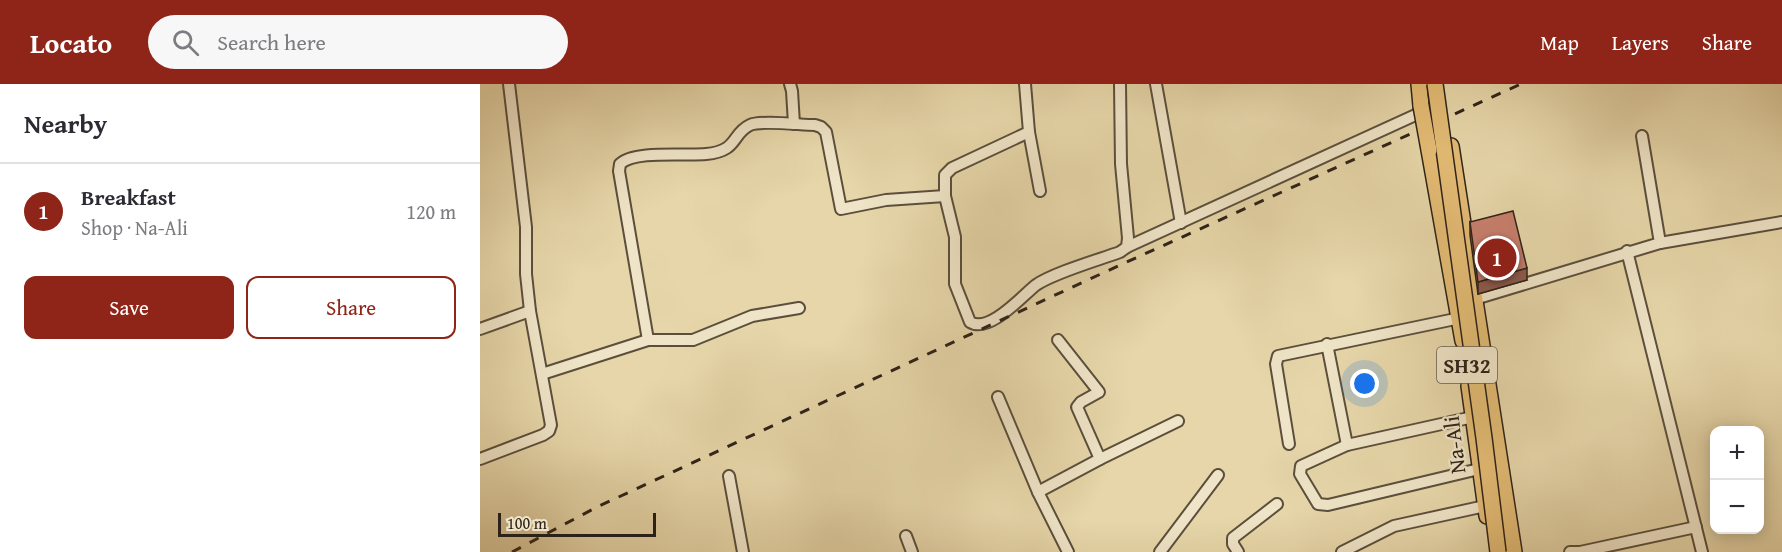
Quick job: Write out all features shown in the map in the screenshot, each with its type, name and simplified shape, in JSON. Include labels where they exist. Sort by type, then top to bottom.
[{"type":"main road","name":"Na-Ali","points":[[1419,84],[1460,318],[1491,552]]},
{"type":"main road","points":[[1435,84],[1498,552]]},
{"type":"main road","points":[[1441,84],[1514,552]]},
{"type":"street","points":[[480,459],[543,435],[549,430],[552,419],[530,311],[525,268],[526,227],[509,84]]},
{"type":"street","points":[[790,84],[794,124]]},
{"type":"street","points":[[1025,84],[1029,132],[1040,190]]},
{"type":"street","points":[[1120,84],[1121,164],[1127,247]]},
{"type":"street","points":[[1156,84],[1181,223]]},
{"type":"street","points":[[1029,132],[952,168],[945,176],[945,196],[955,237],[955,284],[970,322],[975,325],[986,324],[1043,281],[1120,252],[1422,109]]},
{"type":"street","points":[[648,340],[619,171],[624,159],[640,156],[716,153],[732,145],[752,124],[794,124],[821,127],[826,132],[840,209],[886,200],[945,196]]},
{"type":"street","points":[[1642,136],[1660,243]]},
{"type":"street","points":[[1475,298],[1559,274],[1627,251],[1782,222]]},
{"type":"street","points":[[1627,251],[1702,552]]},
{"type":"street","points":[[542,374],[648,340],[693,340],[752,316],[799,308]]},
{"type":"street","points":[[480,329],[530,311]]},
{"type":"street","points":[[1289,444],[1276,359],[1283,354],[1327,344],[1460,318]]},
{"type":"street","points":[[1058,340],[1100,392],[1081,402],[1077,407],[1100,459]]},
{"type":"street","points":[[1327,344],[1347,445]]},
{"type":"street","points":[[998,397],[1038,492],[1068,552]]},
{"type":"street","points":[[1473,417],[1347,445],[1301,466],[1300,474],[1318,504],[1328,505],[1479,469]]},
{"type":"street","points":[[1038,492],[1178,421]]},
{"type":"street","points":[[1160,552],[1218,475]]},
{"type":"street","points":[[729,476],[743,552]]},
{"type":"street","points":[[1238,552],[1233,544],[1233,538],[1277,504]]},
{"type":"street","points":[[1342,552],[1394,526],[1485,506]]},
{"type":"street","points":[[1570,552],[1580,552],[1696,527]]},
{"type":"street","points":[[906,536],[912,552]]},
{"type":"building","points":[[1513,211],[1527,268],[1478,282],[1470,222]]},
{"type":"railway","points":[[512,552],[597,507],[1118,266],[1521,84]]},
{"type":"place","name":"Breakfast","points":[[1497,258]]}]
